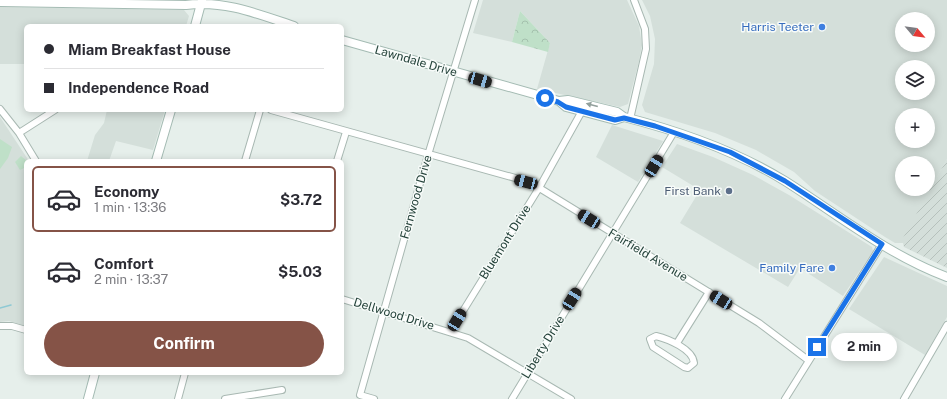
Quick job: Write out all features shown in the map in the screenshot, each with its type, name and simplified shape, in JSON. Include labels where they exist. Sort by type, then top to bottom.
[{"type":"main road","points":[[0,2],[186,5],[200,1],[236,8],[284,24]]},
{"type":"main road","points":[[195,24],[200,1]]},
{"type":"main road","name":"Lawndale Drive","points":[[344,41],[558,102],[566,107],[615,120],[627,118]]},
{"type":"main road","name":"Lawndale Drive","points":[[558,102],[568,100],[617,112],[627,118],[674,132],[730,152],[771,173],[882,244],[947,277]]},
{"type":"main road","points":[[157,159],[170,112]]},
{"type":"main road","points":[[88,399],[94,375]]},
{"type":"street","name":"Fernwood Drive","points":[[374,399],[360,395],[428,155],[475,0]]},
{"type":"street","points":[[627,118],[646,49],[645,29],[634,0]]},
{"type":"street","points":[[0,109],[19,133],[35,159]]},
{"type":"street","name":"Bluemont Drive","points":[[450,332],[539,188],[582,111]]},
{"type":"street","points":[[19,133],[52,112]]},
{"type":"street","points":[[246,159],[259,112]]},
{"type":"street","name":"Fairfield Avenue","points":[[278,112],[526,182],[539,188],[759,323],[808,360]]},
{"type":"street","points":[[339,159],[346,132]]},
{"type":"street","name":"Liberty Drive","points":[[512,399],[674,132]]},
{"type":"street","points":[[785,399],[882,244]]},
{"type":"street","points":[[677,343],[709,292]]},
{"type":"street","name":"Dellwood Drive","points":[[344,300],[468,338],[571,399]]},
{"type":"street","points":[[904,399],[947,325]]},
{"type":"street","points":[[0,326],[12,326],[24,329]]},
{"type":"street","points":[[656,336],[677,343],[694,360],[690,368],[684,367],[653,347],[650,342],[652,337],[656,336]]},
{"type":"street","points":[[178,399],[184,375]]},
{"type":"street","points":[[225,399],[282,390]]},
{"type":"shaded area","points":[[483,0],[627,0],[639,26],[642,45],[628,104],[620,107],[537,89],[550,43],[520,11],[512,42],[473,33]]},
{"type":"shaded area","points":[[642,0],[947,0],[947,159],[935,181],[935,156],[895,156],[895,196],[927,196],[904,238],[903,243],[895,243],[885,237],[815,191],[794,172],[756,150],[715,133],[645,112],[642,105],[654,64],[655,39],[650,16]]},
{"type":"shaded area","points":[[0,7],[184,10],[189,16],[187,24],[24,24],[24,64],[0,64]]},
{"type":"shaded area","points":[[107,112],[164,112],[153,150],[116,141],[110,159],[88,159],[95,135],[104,123]]},
{"type":"shaded area","points":[[0,117],[28,159],[24,159],[24,325],[9,321],[0,322]]},
{"type":"shaded area","points":[[612,125],[663,141],[638,182],[596,157]]},
{"type":"shaded area","points":[[677,144],[713,157],[753,175],[789,195],[872,247],[873,251],[843,296],[800,268],[788,287],[680,223],[700,190],[662,167]]},
{"type":"shaded area","points":[[947,159],[947,268],[904,247],[903,243],[903,238],[926,196],[935,196],[935,181]]},
{"type":"shaded area","points":[[884,257],[947,286],[947,317],[925,355],[849,309]]},
{"type":"green space","points":[[520,11],[550,43],[548,52],[512,42]]},
{"type":"green space","points":[[0,139],[12,147],[8,158],[0,169]]},
{"type":"green space","points":[[21,156],[25,159],[24,168],[20,170],[15,162]]},
{"type":"waterway","points":[[0,308],[11,305]]},
{"type":"place","name":"Harris Teeter","points":[[822,27]]},
{"type":"place","name":"First Bank","points":[[729,191]]},
{"type":"place","name":"Family Fare","points":[[832,268]]},
{"type":"route","points":[[545,98],[558,102],[566,107],[615,120],[624,118],[655,126],[730,152],[785,181],[882,244],[817,347]]}]
